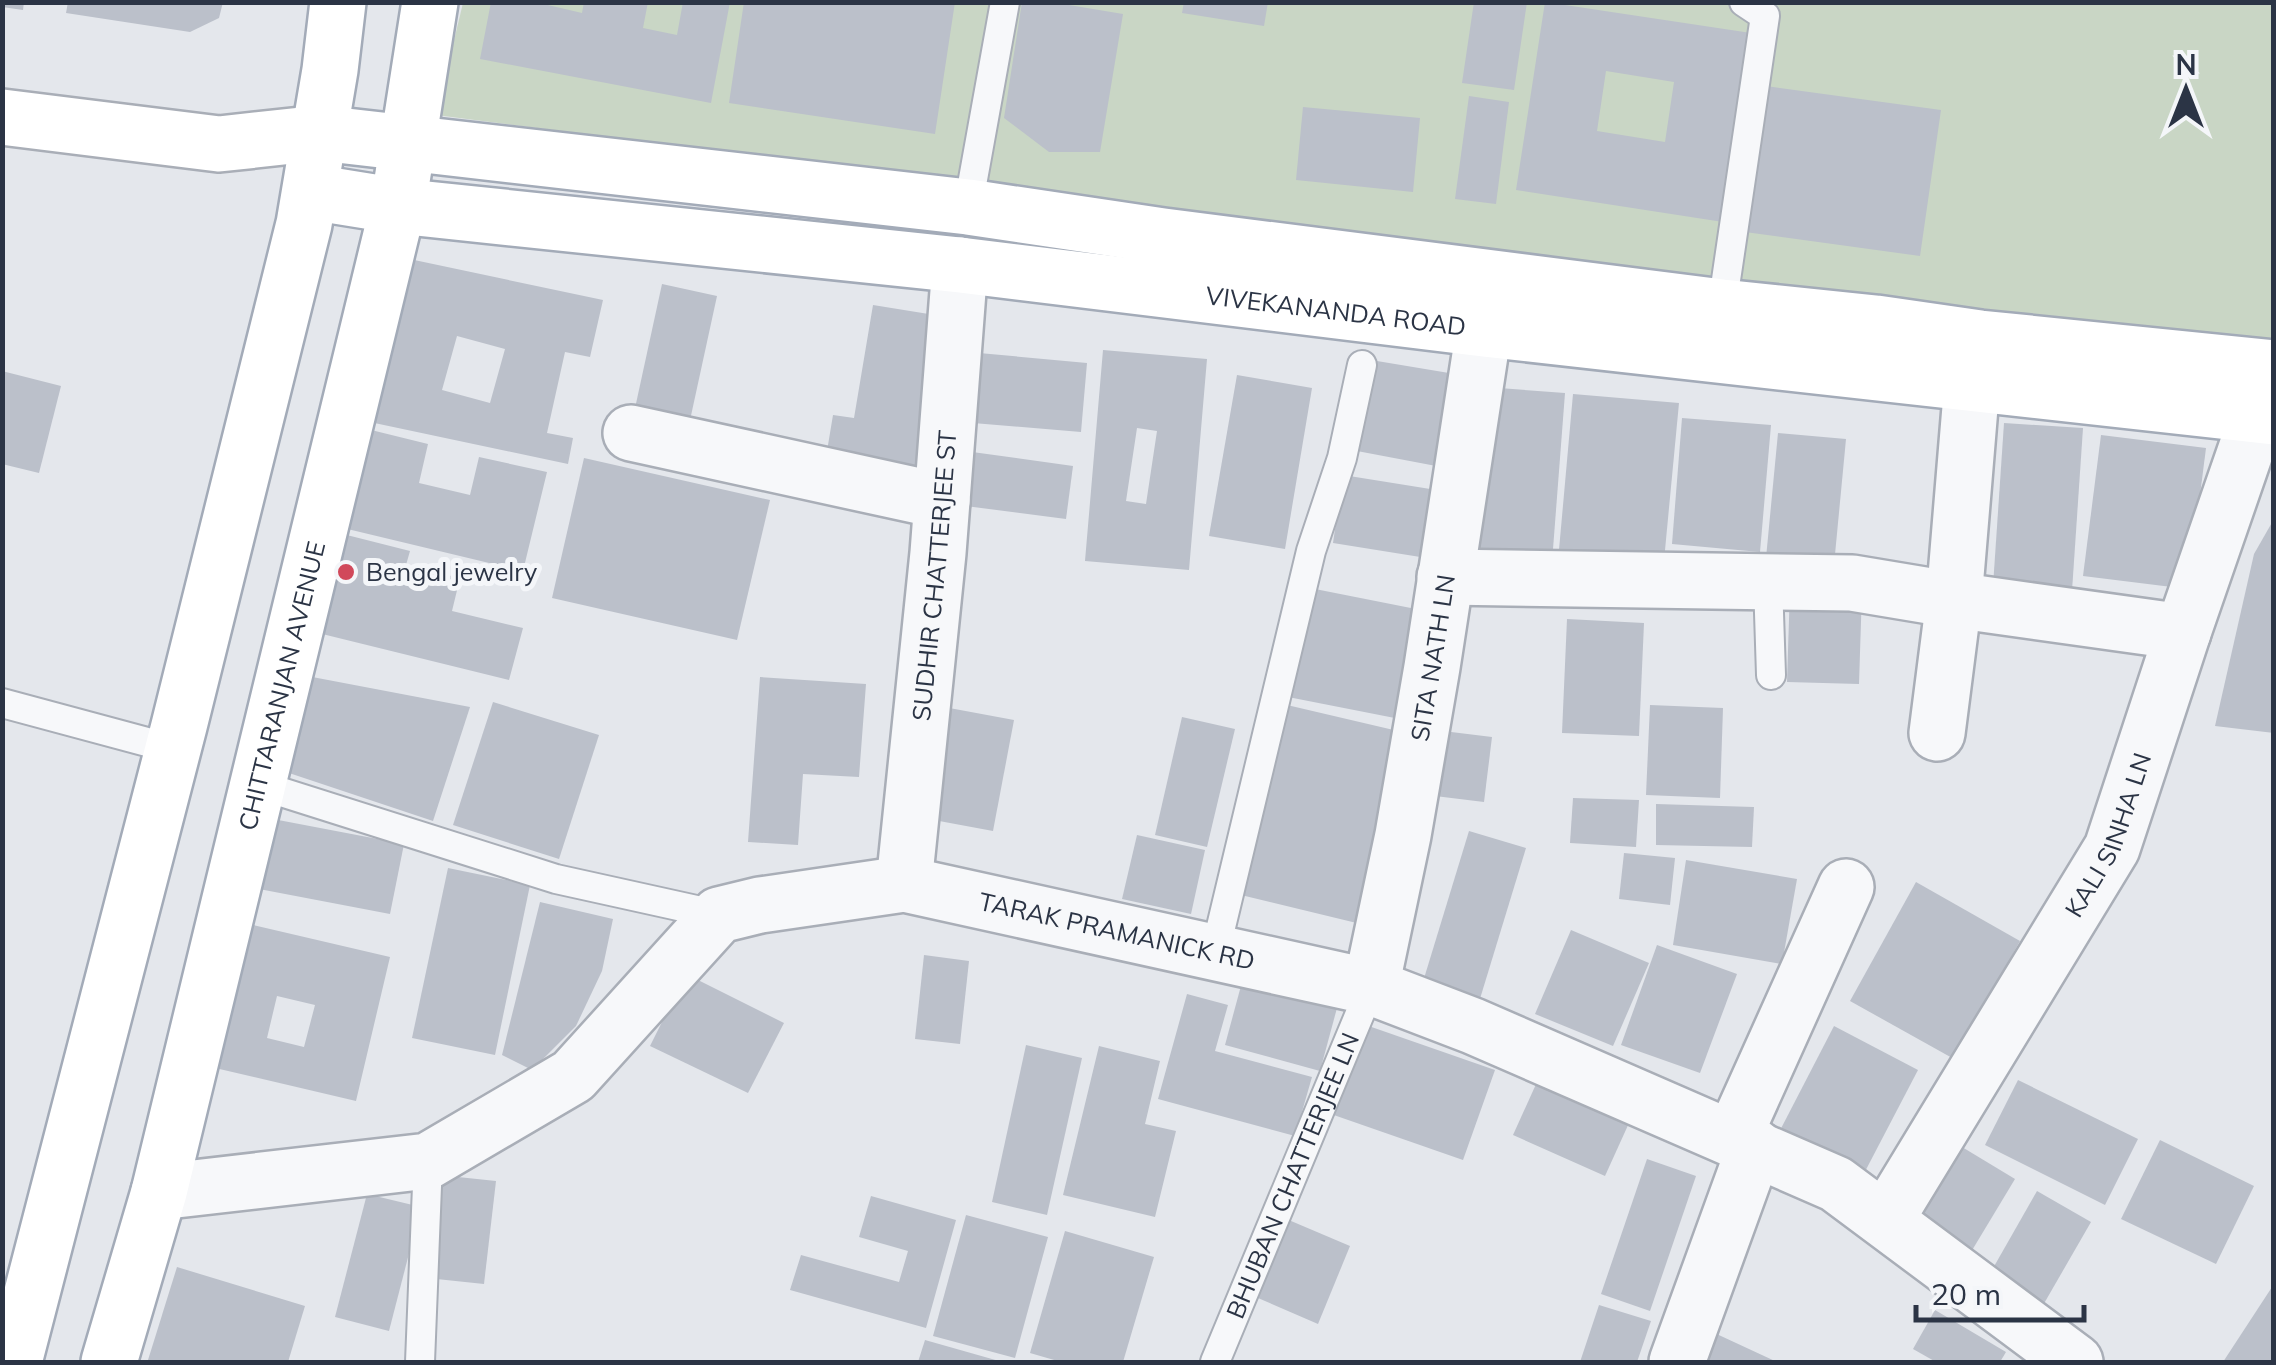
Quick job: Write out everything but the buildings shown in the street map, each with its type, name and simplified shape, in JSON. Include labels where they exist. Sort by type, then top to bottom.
[{"type":"main road","points":[[14,1362],[174,749],[311,192],[338,2]]},
{"type":"main road","name":"CHITTARANJAN AVENUE","points":[[109,1362],[159,1192],[398,206],[430,2]]},
{"type":"main road","points":[[2,117],[219,144]]},
{"type":"main road","name":"VIVEKANANDA ROAD","points":[[219,144],[320,133],[408,142],[968,207],[1722,308],[1876,323],[2269,380]]},
{"type":"main road","name":"VIVEKANANDA ROAD","points":[[219,144],[311,192],[398,206],[960,265],[1972,383],[2269,380]]},
{"type":"street","name":"SUDHIR CHATTERJEE ST","points":[[904,884],[942,501],[960,265]]},
{"type":"street","name":"SITA NATH LN","points":[[1371,986],[1403,834],[1484,328]]},
{"type":"street","name":"KALI SINHA LN","points":[[1886,1219],[2112,848],[2269,380]]},
{"type":"street","points":[[1937,733],[1954,600],[1972,383]]},
{"type":"street","points":[[631,433],[942,501]]},
{"type":"street","points":[[1445,578],[1852,583],[2183,632]]},
{"type":"street","name":"TARAK PRAMANICK RD","points":[[720,915],[904,884],[1371,986],[1473,1026],[1836,1184],[1886,1219],[2042,1352]]},
{"type":"street","points":[[1677,1362],[1744,1142],[1846,887]]},
{"type":"street","points":[[159,1192],[428,1161],[573,1076],[720,915]]},
{"type":"lane","points":[[968,207],[1005,2]]},
{"type":"lane","points":[[1722,308],[1765,16],[1744,2]]},
{"type":"lane","points":[[1215,952],[1311,551],[1342,458],[1362,366]]},
{"type":"lane","points":[[1768,582],[1771,675]]},
{"type":"lane","points":[[2,704],[174,749]]},
{"type":"lane","points":[[256,784],[556,879],[720,915]]},
{"type":"lane","name":"BHUBAN CHATTERJEE LN","points":[[1214,1362],[1371,986]]},
{"type":"lane","points":[[420,1362],[428,1161]]},
{"type":"green space","points":[[463,3],[2273,3],[2273,350],[436,115]]},
{"type":"place","name":"Bengal jewelry","points":[[346,572]]}]
